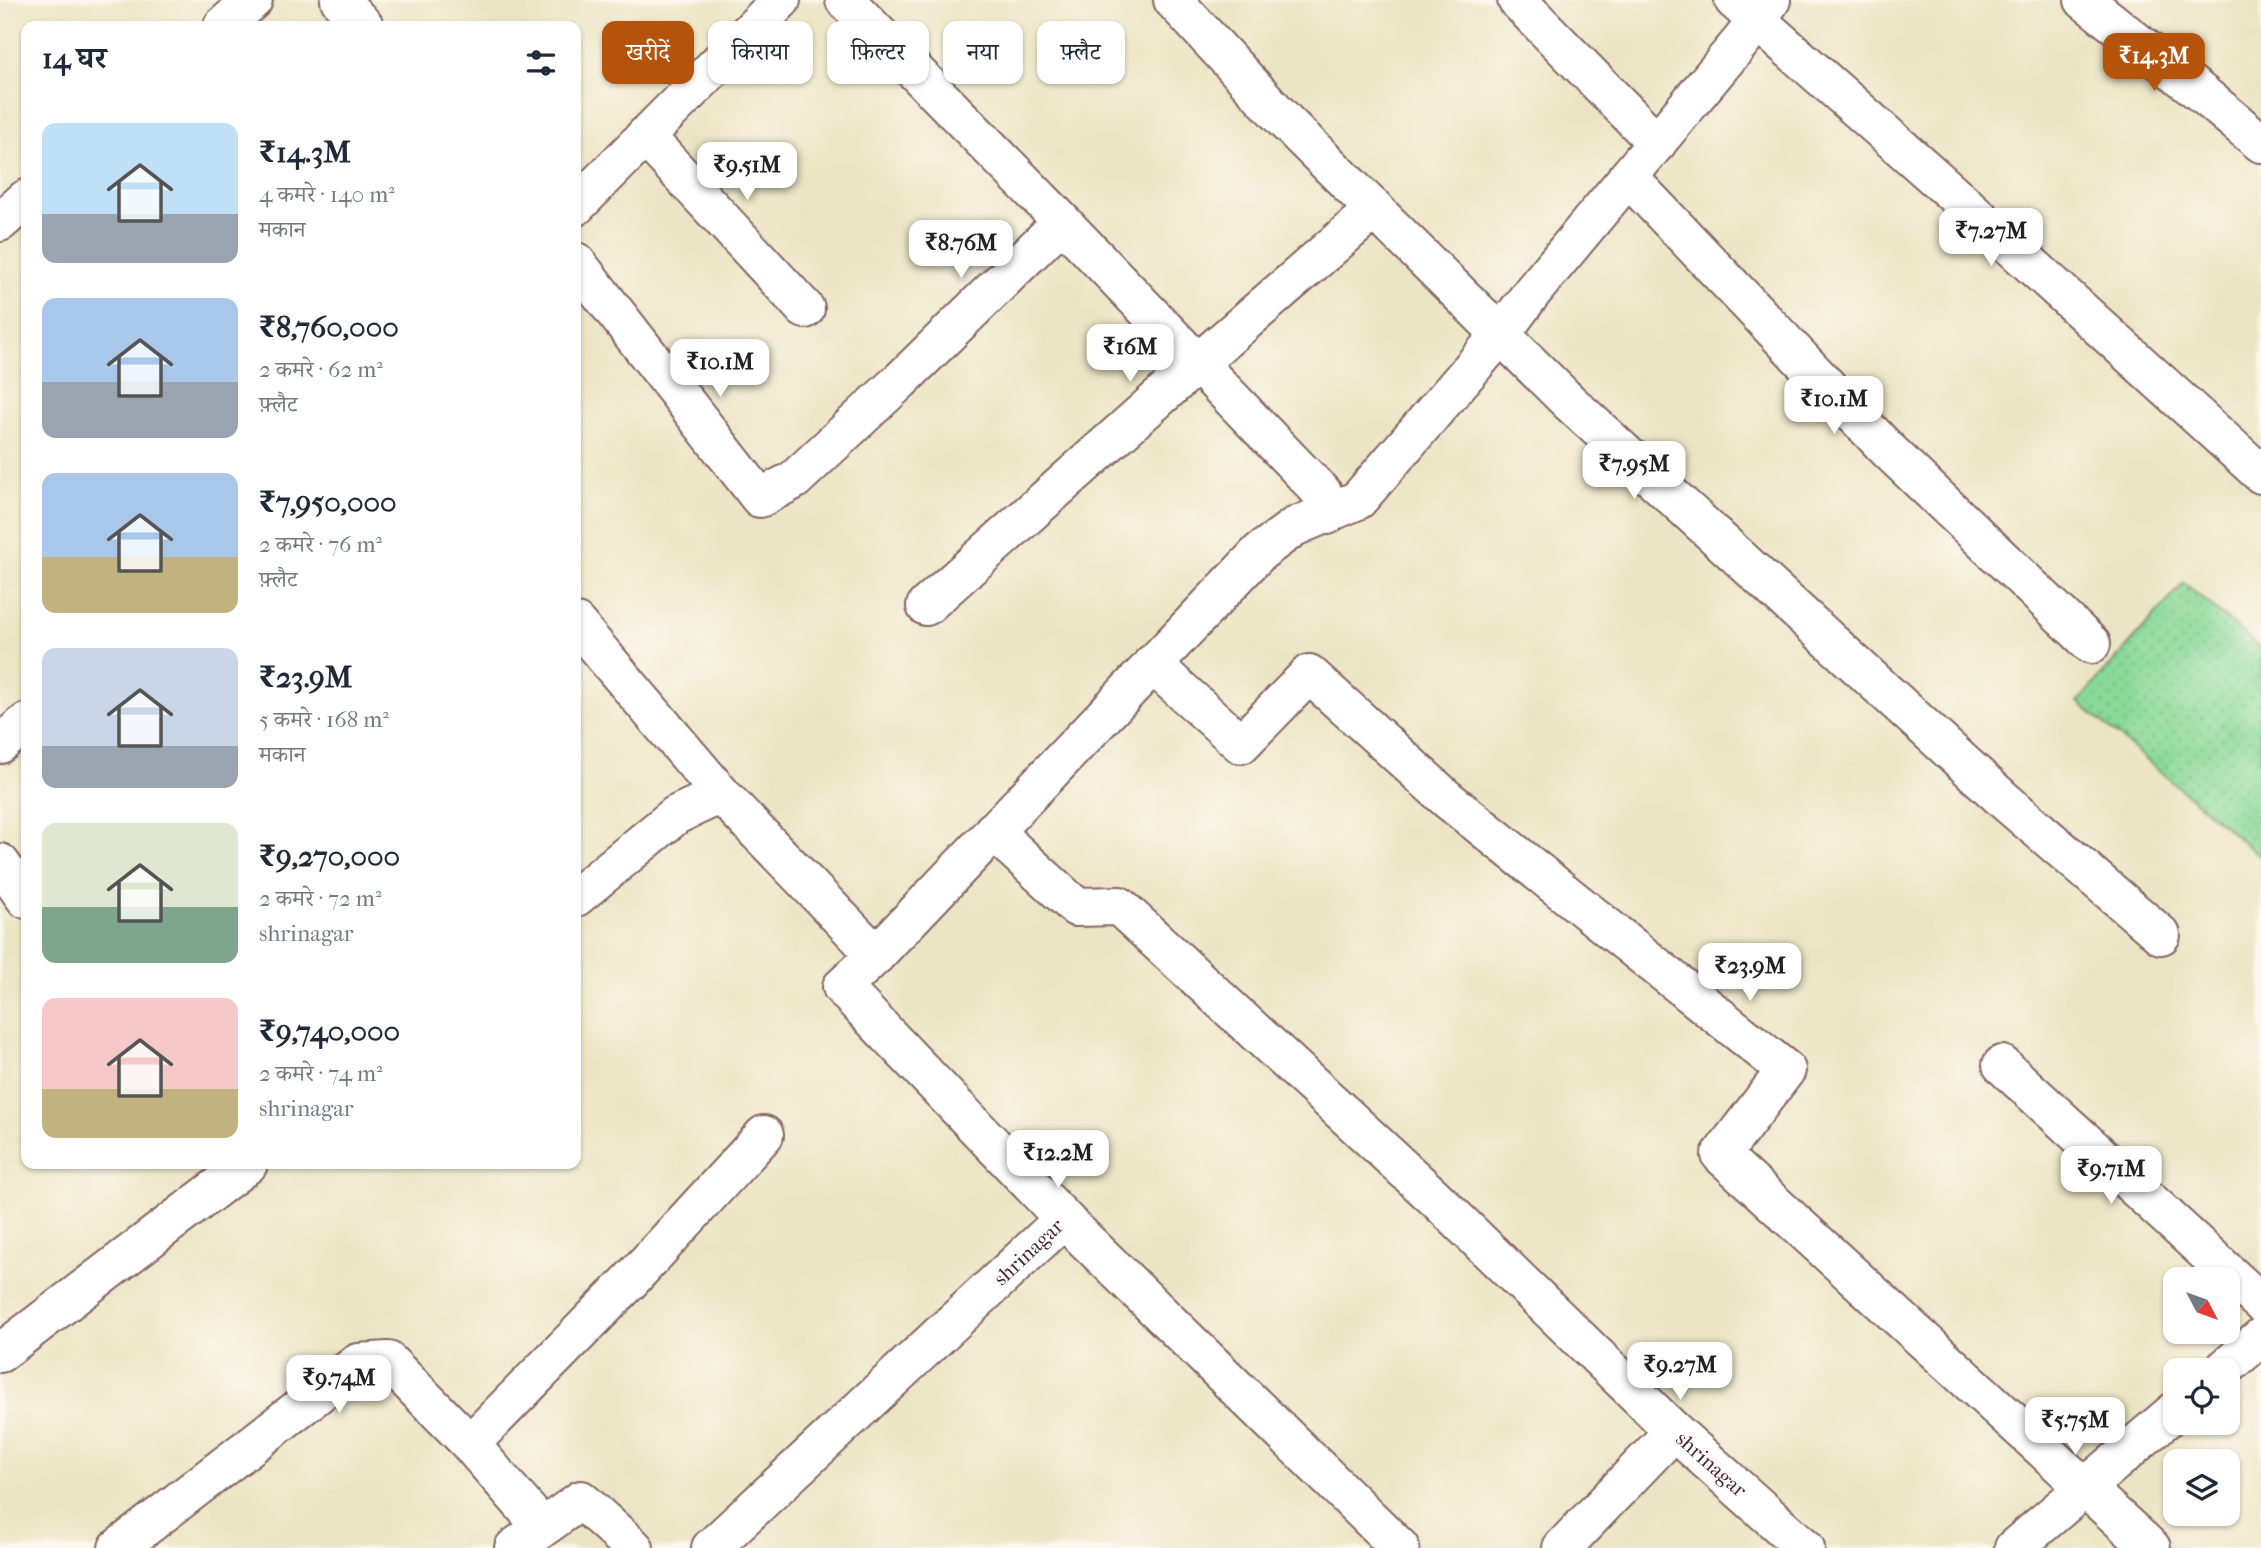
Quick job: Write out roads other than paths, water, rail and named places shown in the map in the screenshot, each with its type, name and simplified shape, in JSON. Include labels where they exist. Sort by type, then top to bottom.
[{"type":"street","points":[[229,21],[253,0]]},
{"type":"street","points":[[340,0],[359,21]]},
{"type":"street","points":[[581,201],[781,0]]},
{"type":"street","points":[[845,0],[1323,494],[1327,515]]},
{"type":"street","points":[[1173,0],[1285,121],[1578,410],[2006,802],[2161,935]]},
{"type":"street","points":[[1517,0],[1657,143]]},
{"type":"street","points":[[2084,0],[2261,143]]},
{"type":"street","points":[[1064,1219],[842,987],[876,955],[1260,552],[1294,527],[1358,500],[1501,334],[1533,291],[1657,143],[1754,7],[1949,190],[2261,474]]},
{"type":"street","points":[[645,136],[805,309]]},
{"type":"street","points":[[1628,177],[1887,449],[2091,644]]},
{"type":"street","points":[[0,222],[21,203]]},
{"type":"street","points":[[926,606],[1374,209]]},
{"type":"street","points":[[581,268],[760,498],[794,480],[901,380],[1062,222]]},
{"type":"street","points":[[581,629],[721,794],[876,955]]},
{"type":"street","points":[[1152,664],[1241,744],[1309,674],[1447,799],[1786,1070],[1721,1154],[2151,1548]]},
{"type":"street","points":[[0,744],[21,727]]},
{"type":"street","points":[[581,893],[676,815],[721,794]]},
{"type":"street","points":[[993,831],[1076,906],[1119,906],[1436,1199],[1674,1431]]},
{"type":"street","points":[[0,863],[21,892]]},
{"type":"street","points":[[2002,1065],[2261,1303]]},
{"type":"street","points":[[470,1444],[631,1280],[764,1135]]},
{"type":"street","points":[[0,1353],[241,1169]]},
{"type":"street","name":"shrinagar","points":[[710,1548],[1064,1219],[1400,1548]]},
{"type":"street","points":[[2236,1358],[2261,1337]]},
{"type":"street","points":[[118,1548],[358,1363],[388,1361],[470,1444],[528,1538],[581,1500],[634,1548]]},
{"type":"street","points":[[2014,1548],[2163,1421]]},
{"type":"street","name":"shrinagar","points":[[1562,1548],[1674,1431],[1805,1548]]}]
